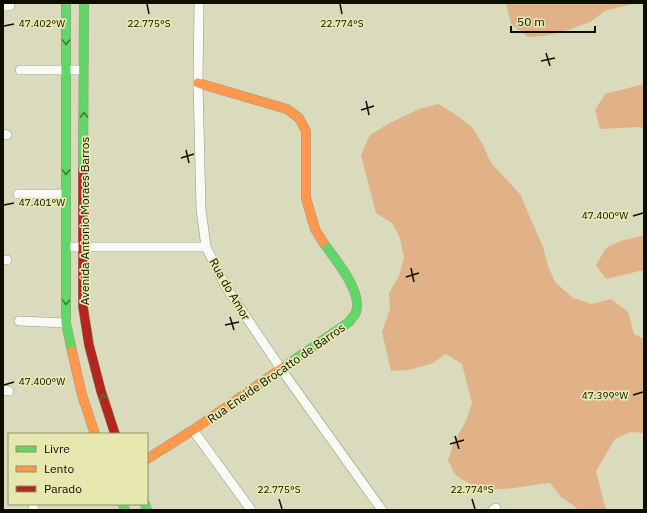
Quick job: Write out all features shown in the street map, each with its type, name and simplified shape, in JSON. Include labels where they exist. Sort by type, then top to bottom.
[{"type":"street","name":"Avenida Antonio Moraes Barros","points":[[66,3],[66,322],[82,395],[95,433]]},
{"type":"street","name":"Avenida Antonio Moraes Barros","points":[[84,3],[83,307],[89,345],[101,391],[115,433]]},
{"type":"street","name":"Rua do Amor","points":[[199,3],[198,83],[201,209],[206,247],[226,287],[281,370],[382,510]]},
{"type":"street","points":[[20,70],[84,70]]},
{"type":"street","name":"Rua Eneide Brocatto de Barros","points":[[148,458],[193,430],[281,370],[349,322],[356,312],[357,302],[352,284],[315,229],[306,198],[306,131],[299,118],[287,109],[198,83]]},
{"type":"street","points":[[18,194],[66,194]]},
{"type":"street","points":[[66,247],[206,247]]},
{"type":"street","points":[[18,321],[66,322]]},
{"type":"street","points":[[193,430],[251,510]]},
{"type":"shaded area","points":[[506,3],[636,3],[605,11],[590,22],[568,30],[545,36],[528,37],[511,24]]},
{"type":"shaded area","points":[[644,84],[644,128],[600,129],[595,110],[605,94]]},
{"type":"shaded area","points":[[438,104],[455,114],[472,127],[483,145],[491,163],[520,194],[543,247],[548,266],[555,282],[573,298],[592,304],[611,299],[628,312],[634,334],[644,339],[644,433],[631,432],[615,439],[596,471],[606,510],[578,510],[561,497],[550,483],[507,489],[496,489],[475,486],[458,477],[448,460],[454,442],[466,421],[472,403],[462,364],[446,354],[431,364],[408,370],[391,371],[382,332],[390,309],[389,293],[399,276],[404,258],[400,238],[392,223],[376,213],[361,155],[370,135],[388,124],[419,109]]},
{"type":"shaded area","points":[[644,235],[644,270],[606,279],[596,265],[606,248],[621,241]]},
{"type":"traffic: fast","points":[[66,3],[66,323],[72,351]]},
{"type":"traffic: fast","points":[[83,169],[84,3]]},
{"type":"traffic: fast","points":[[288,364],[349,322],[356,312],[357,304],[352,285],[323,242]]},
{"type":"traffic: fast","points":[[123,505],[125,510]]},
{"type":"traffic: fast","points":[[145,505],[147,510]]},
{"type":"traffic: slow","points":[[198,83],[287,109],[299,118],[306,131],[306,198],[315,229],[323,242]]},
{"type":"traffic: slow","points":[[72,351],[82,395],[95,433]]},
{"type":"traffic: slow","points":[[148,458],[193,430],[288,364]]},
{"type":"traffic: jam","points":[[83,169],[83,307],[89,345],[101,391],[115,433]]}]
